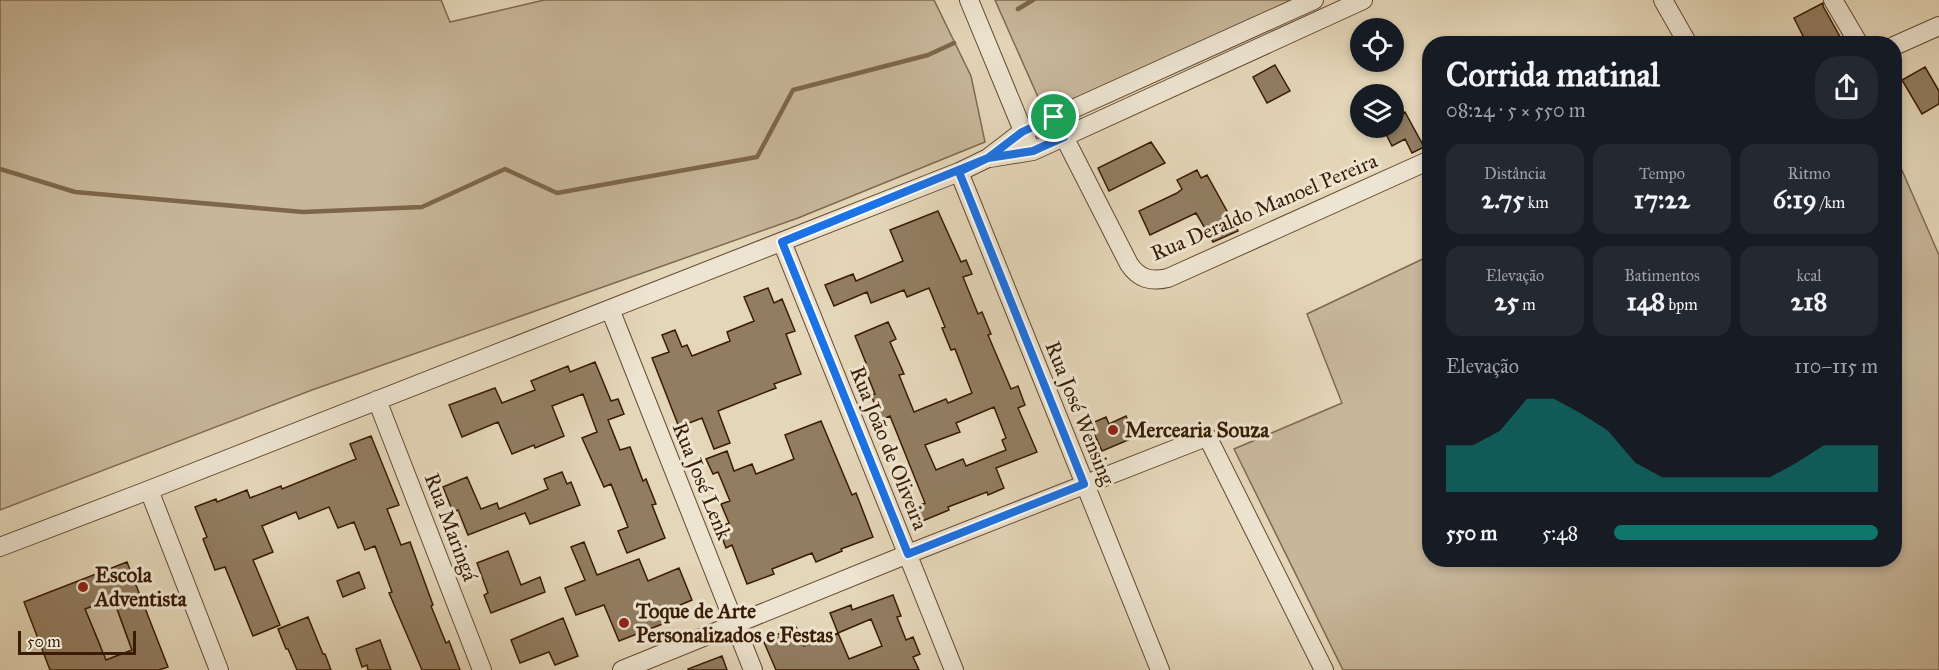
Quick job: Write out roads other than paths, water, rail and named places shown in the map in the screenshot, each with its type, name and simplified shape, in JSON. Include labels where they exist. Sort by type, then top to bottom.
[{"type":"street","points":[[0,547],[959,172],[988,158],[1022,132],[1314,0]]},
{"type":"street","points":[[988,158],[1033,151],[1363,0]]},
{"type":"street","points":[[1663,0],[1684,36]]},
{"type":"street","points":[[1833,0],[1854,36]]},
{"type":"street","points":[[969,1],[1022,132],[1033,151]]},
{"type":"street","points":[[1902,42],[1939,26]]},
{"type":"street","points":[[1054,117],[1064,137]]},
{"type":"street","name":"Rua Deraldo Manoel Pereira","points":[[1064,137],[1130,264],[1141,277],[1150,280],[1168,278],[1422,164]]},
{"type":"street","name":"Rua José Wensing","points":[[959,172],[1160,670]]},
{"type":"street","name":"Rua João de Oliveira","points":[[782,242],[954,670]]},
{"type":"street","name":"Rua José Lenk","points":[[610,309],[753,670]]},
{"type":"street","name":"Rua Maringá","points":[[377,400],[482,670]]},
{"type":"street","points":[[622,670],[1206,437],[1324,670]]},
{"type":"street","points":[[149,490],[219,670]]},
{"type":"waterway","points":[[1018,9],[1033,0]]},
{"type":"waterway","points":[[0,169],[75,192],[303,212],[422,207],[505,169],[557,193],[757,157],[793,90],[928,55],[954,43]]},
{"type":"place","name":"Mercearia Souza","points":[[1113,430]]},
{"type":"place","name":"Escola Adventista","points":[[83,587]]},
{"type":"place","name":"Toque de Arte Personalizados e Festas","points":[[624,623]]}]
